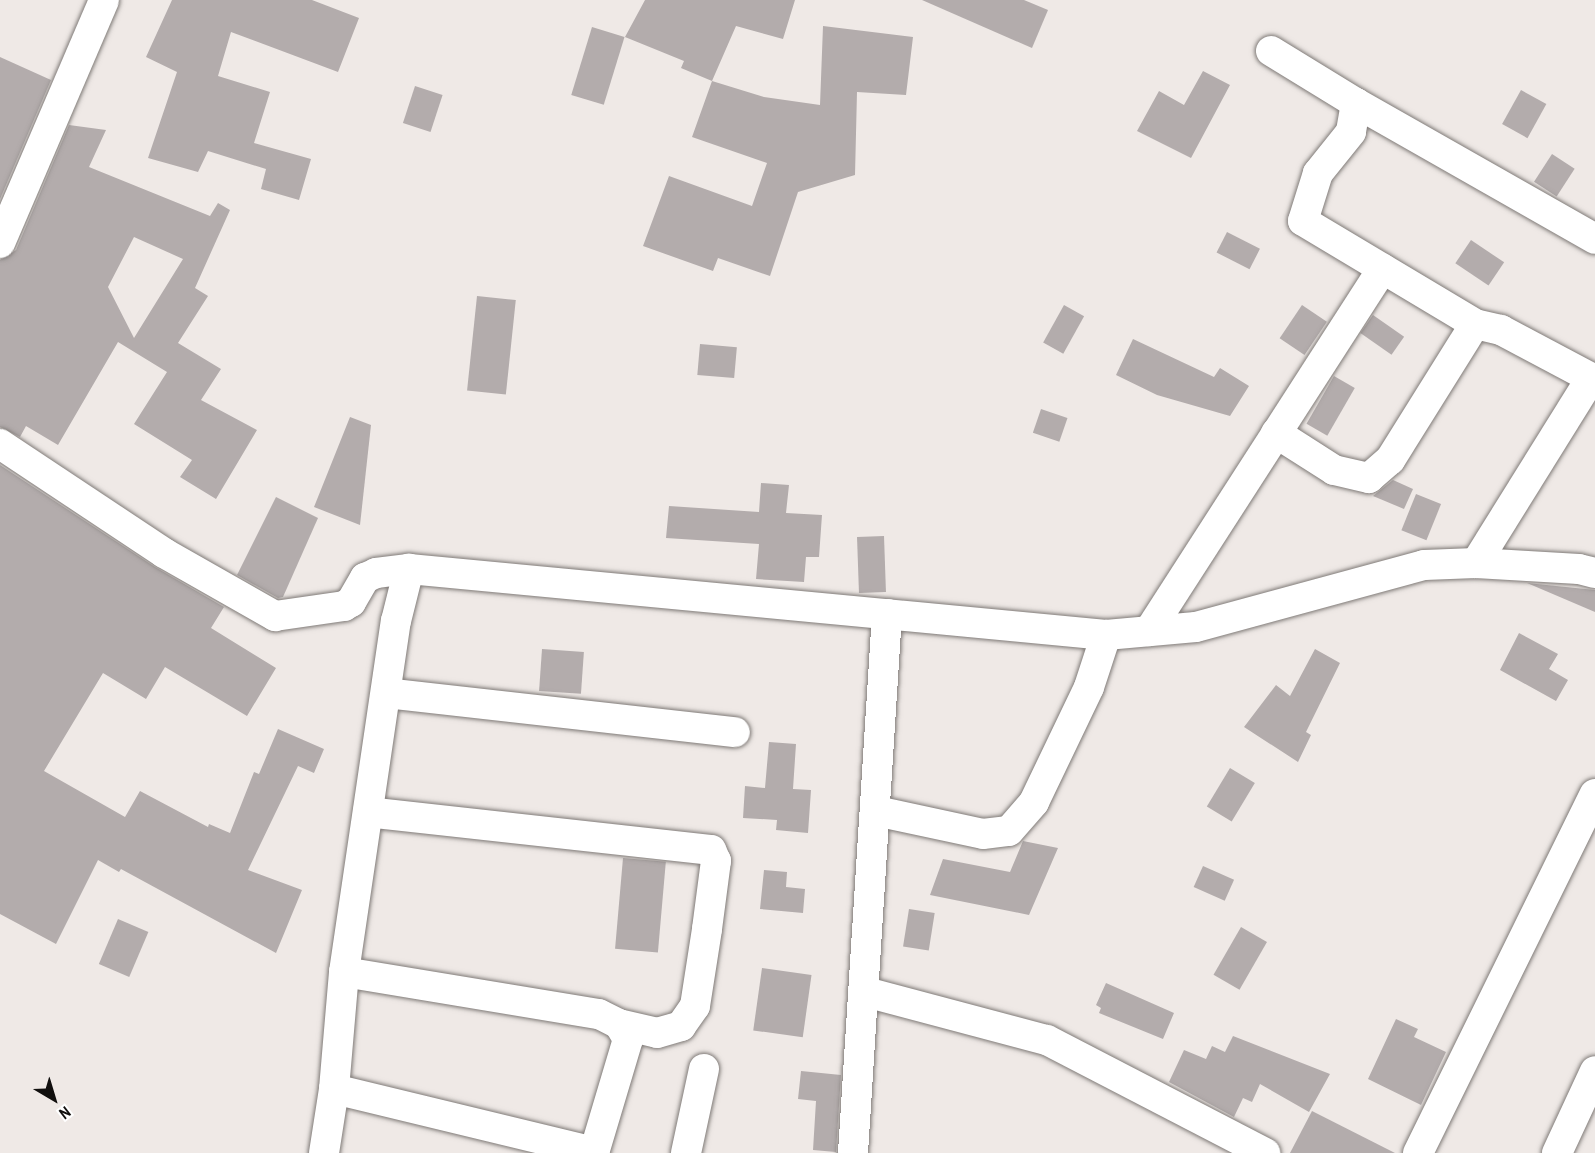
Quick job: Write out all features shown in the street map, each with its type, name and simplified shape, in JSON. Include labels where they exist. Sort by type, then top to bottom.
[{"type":"street","points":[[0,243],[104,0]]},
{"type":"street","points":[[1271,51],[1356,103],[1595,238]]},
{"type":"street","points":[[1356,103],[1351,132],[1318,173],[1303,221],[1475,324],[1501,330],[1593,379],[1476,563]]},
{"type":"street","points":[[1149,631],[1382,269]]},
{"type":"street","points":[[1276,433],[1334,470],[1369,478],[1390,460],[1475,324]]},
{"type":"street","points":[[0,444],[164,553],[275,616],[344,606],[351,602],[365,578],[376,573],[409,569],[1106,635],[1196,627],[1424,565],[1476,563],[1579,569],[1595,573]]},
{"type":"street","points":[[324,1153],[334,1089],[344,972],[386,693],[409,569]]},
{"type":"street","points":[[853,1153],[866,992],[887,614]]},
{"type":"street","points":[[876,811],[983,834],[1010,831],[1039,791],[1089,687],[1106,635]]},
{"type":"street","points":[[386,693],[735,732]]},
{"type":"street","points":[[1418,1153],[1592,808]]},
{"type":"street","points":[[344,972],[599,1014],[619,1024],[657,1033],[681,1026],[695,1006],[716,861],[711,850],[368,812]]},
{"type":"street","points":[[866,992],[1047,1040],[1265,1153]]},
{"type":"street","points":[[334,1089],[594,1153],[628,1039],[619,1024]]},
{"type":"street","points":[[686,1153],[704,1069]]},
{"type":"street","points":[[1557,1153],[1595,1071]]},
{"type":"building","points":[[172,0],[312,0],[359,18],[338,72],[231,32],[218,76],[270,92],[254,143],[311,159],[299,200],[261,189],[266,169],[208,151],[198,172],[148,158],[177,72],[146,57]]},
{"type":"building","points":[[645,0],[795,0],[783,39],[736,26],[712,81],[681,68],[684,61],[625,37]]},
{"type":"building","points":[[922,0],[1024,0],[1048,10],[1032,48]]},
{"type":"building","points":[[823,26],[913,37],[906,95],[857,92],[855,175],[798,192],[770,276],[718,258],[713,271],[643,246],[669,176],[752,206],[767,163],[692,137],[712,81],[764,97],[820,105]]},
{"type":"building","points":[[592,27],[625,37],[604,105],[571,95]]},
{"type":"building","points":[[0,57],[51,80],[0,199]]},
{"type":"building","points":[[1203,71],[1230,85],[1191,158],[1137,131],[1159,91],[1184,105]]},
{"type":"building","points":[[415,86],[443,95],[431,132],[403,123]]},
{"type":"building","points":[[1521,90],[1546,104],[1527,138],[1502,124]]},
{"type":"building","points":[[69,125],[106,130],[89,167],[210,216],[218,203],[230,210],[195,288],[208,296],[178,343],[221,369],[201,400],[257,430],[216,499],[180,477],[192,460],[134,424],[167,372],[118,342],[58,445],[26,426],[20,437],[0,427],[0,260],[16,250]],"holes":[[[134,237],[183,259],[134,338],[108,287]]]},
{"type":"building","points":[[1552,154],[1575,169],[1557,196],[1534,182]]},
{"type":"building","points":[[1227,232],[1260,249],[1250,269],[1217,252]]},
{"type":"building","points":[[1471,240],[1504,262],[1489,286],[1455,263]]},
{"type":"building","points":[[477,296],[516,300],[506,395],[467,390]]},
{"type":"building","points":[[1064,305],[1084,316],[1063,354],[1043,343]]},
{"type":"building","points":[[1302,305],[1327,322],[1305,355],[1280,338]]},
{"type":"building","points":[[1373,315],[1404,337],[1392,355],[1360,333]]},
{"type":"building","points":[[1133,339],[1214,377],[1220,368],[1249,386],[1230,416],[1157,395],[1116,375]]},
{"type":"building","points":[[700,344],[737,347],[734,378],[697,375]]},
{"type":"building","points":[[1334,376],[1355,388],[1327,436],[1306,424]]},
{"type":"building","points":[[1041,409],[1067,418],[1059,442],[1033,433]]},
{"type":"building","points":[[350,417],[371,425],[360,525],[314,507]]},
{"type":"building","points":[[0,465],[155,567],[224,607],[211,628],[276,668],[247,716],[165,667],[146,699],[103,673],[44,771],[125,817],[140,791],[208,827],[209,824],[230,833],[254,772],[259,774],[278,729],[324,749],[314,773],[298,766],[248,870],[302,890],[276,953],[121,869],[119,872],[98,860],[56,944],[0,914]]},
{"type":"building","points":[[1393,480],[1413,489],[1404,509],[1373,496]]},
{"type":"building","points":[[761,483],[789,485],[786,513],[822,515],[819,557],[806,557],[804,582],[756,579],[759,544],[666,538],[669,506],[759,512]]},
{"type":"building","points":[[1416,494],[1441,504],[1426,540],[1401,530]]},
{"type":"building","points":[[276,497],[318,518],[283,597],[278,598],[237,575]]},
{"type":"building","points":[[884,536],[886,592],[859,593],[857,537]]},
{"type":"building","points":[[1527,583],[1595,590],[1595,612]]},
{"type":"building","points":[[1519,633],[1558,654],[1549,669],[1568,680],[1556,701],[1500,670]]},
{"type":"building","points":[[542,649],[584,652],[581,694],[539,691]]},
{"type":"building","points":[[1315,649],[1340,663],[1306,732],[1311,735],[1298,762],[1244,727],[1276,685],[1290,696]]},
{"type":"building","points":[[769,742],[796,744],[793,789],[811,790],[808,833],[776,830],[777,820],[743,818],[745,786],[765,788]]},
{"type":"building","points":[[1230,768],[1255,783],[1232,822],[1207,807]]},
{"type":"building","points":[[1023,841],[1058,848],[1029,915],[930,895],[943,859],[1010,872]]},
{"type":"building","points":[[623,858],[666,862],[658,952],[615,949]]},
{"type":"building","points":[[1203,866],[1234,880],[1225,901],[1194,887]]},
{"type":"building","points":[[764,870],[787,872],[786,887],[805,889],[803,913],[760,909]]},
{"type":"building","points":[[909,909],[935,913],[929,951],[903,947]]},
{"type":"building","points":[[118,919],[148,932],[129,977],[99,964]]},
{"type":"building","points":[[1241,927],[1267,942],[1239,990],[1214,975]]},
{"type":"building","points":[[762,968],[812,975],[803,1037],[753,1030]]},
{"type":"building","points":[[1106,983],[1174,1013],[1163,1039],[1099,1013],[1101,1008],[1096,1005]]},
{"type":"building","points":[[1396,1019],[1418,1029],[1414,1037],[1446,1052],[1421,1105],[1368,1079]]},
{"type":"building","points":[[1233,1036],[1330,1074],[1309,1112],[1260,1084],[1252,1102],[1243,1098],[1234,1117],[1169,1082],[1184,1050],[1206,1059],[1212,1046],[1225,1052]]},
{"type":"building","points":[[801,1071],[841,1075],[836,1152],[813,1150],[816,1101],[798,1099]]},
{"type":"building","points":[[1312,1111],[1395,1153],[1290,1153]]}]
